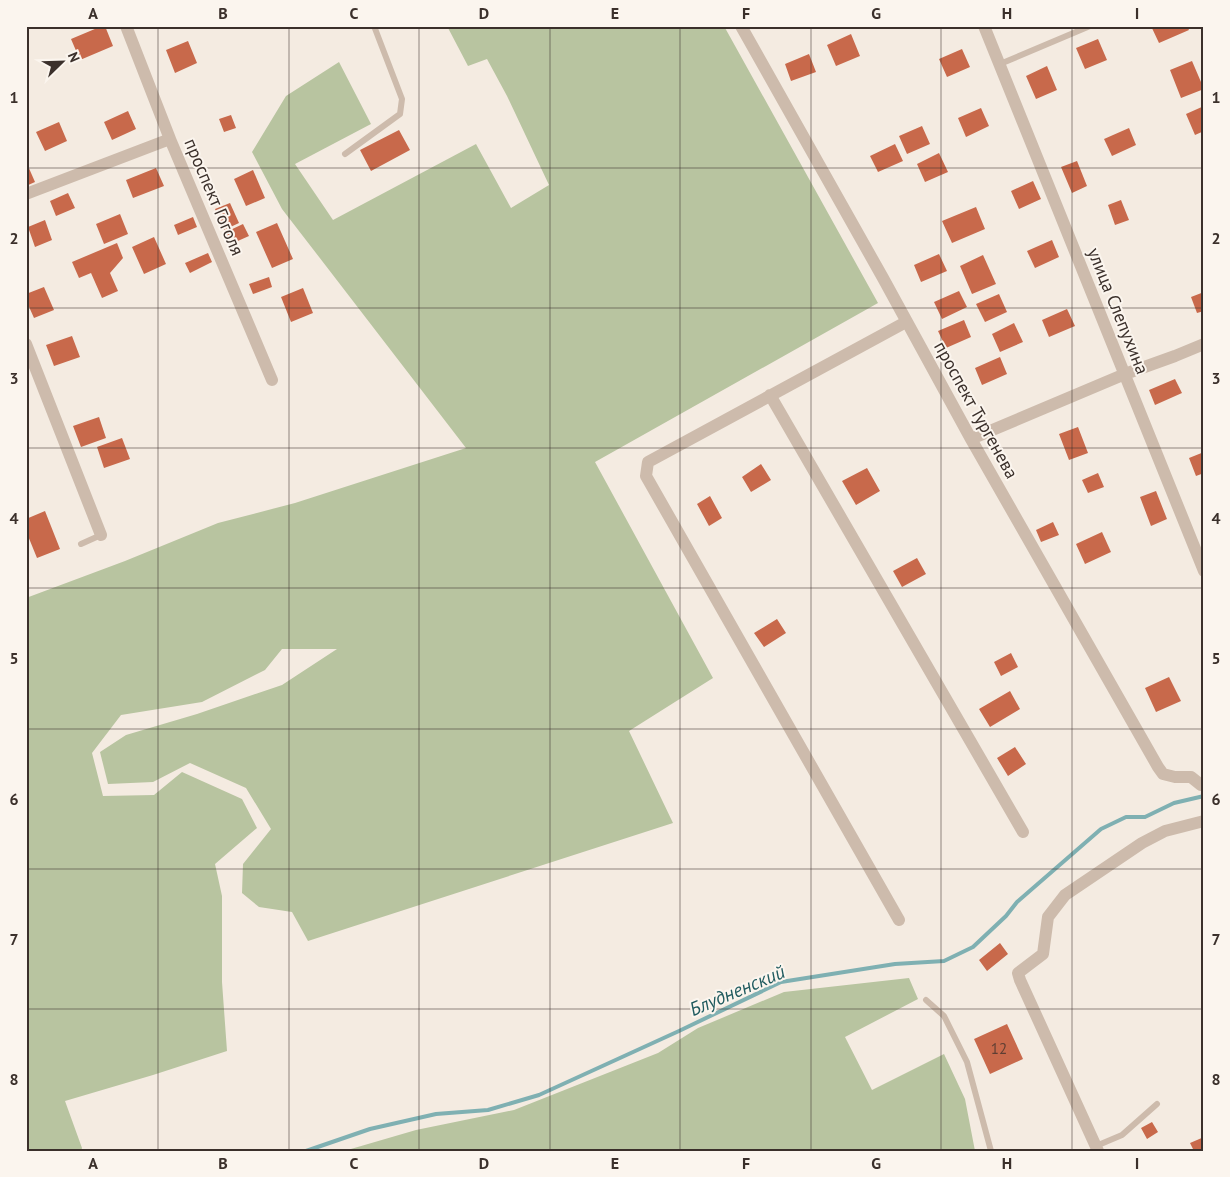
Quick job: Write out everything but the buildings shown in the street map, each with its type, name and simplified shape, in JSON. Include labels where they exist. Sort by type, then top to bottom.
[{"type":"street","name":"проспект Гоголя","points":[[126,26],[170,139],[272,380]]},
{"type":"street","name":"проспект Тургенева","points":[[741,26],[971,439],[1158,767],[1163,774],[1175,777],[1191,777],[1201,785]]},
{"type":"street","name":"улица Слепухина","points":[[984,26],[1204,571]]},
{"type":"street","points":[[26,194],[170,139]]},
{"type":"street","points":[[899,920],[646,476],[648,462],[906,322]]},
{"type":"street","points":[[26,344],[102,535]]},
{"type":"street","points":[[971,439],[1124,374],[1204,344]]},
{"type":"street","points":[[770,395],[1023,832]]},
{"type":"street","points":[[1097,1148],[1049,1046],[1018,973],[1043,954],[1048,917],[1065,895],[1142,843],[1165,831],[1204,821]]},
{"type":"lane","points":[[345,154],[400,114],[402,99],[374,26]]},
{"type":"lane","points":[[1000,64],[1090,26]]},
{"type":"lane","points":[[81,544],[102,535]]},
{"type":"lane","points":[[926,1000],[944,1016],[967,1062],[991,1151]]},
{"type":"lane","points":[[1097,1148],[1122,1135],[1157,1104]]},
{"type":"green space","points":[[447,26],[724,26],[878,303],[595,462],[713,678],[629,731],[673,823],[308,941],[292,912],[259,907],[242,893],[243,864],[271,829],[246,788],[190,763],[153,782],[108,784],[100,752],[126,735],[197,714],[282,685],[337,649],[282,649],[265,670],[202,702],[121,715],[92,753],[103,796],[154,795],[182,772],[242,799],[257,828],[215,864],[222,896],[222,982],[227,1051],[65,1101],[82,1148],[81,1151],[26,1151],[26,598],[125,561],[218,523],[295,503],[466,448],[282,209],[252,152],[286,96],[339,62],[371,124],[295,164],[333,220],[476,144],[511,208],[549,185],[507,96],[487,59],[468,66]]},
{"type":"green space","points":[[909,978],[918,999],[845,1037],[872,1090],[944,1054],[965,1099],[975,1151],[344,1151],[416,1130],[514,1110],[658,1053],[698,1028],[784,992]]},
{"type":"waterway","name":"Блудненский","points":[[306,1151],[370,1129],[436,1114],[488,1110],[539,1095],[781,982],[895,964],[944,961],[973,947],[1006,916],[1017,902],[1101,829],[1126,817],[1145,817],[1174,803],[1204,796]]}]
